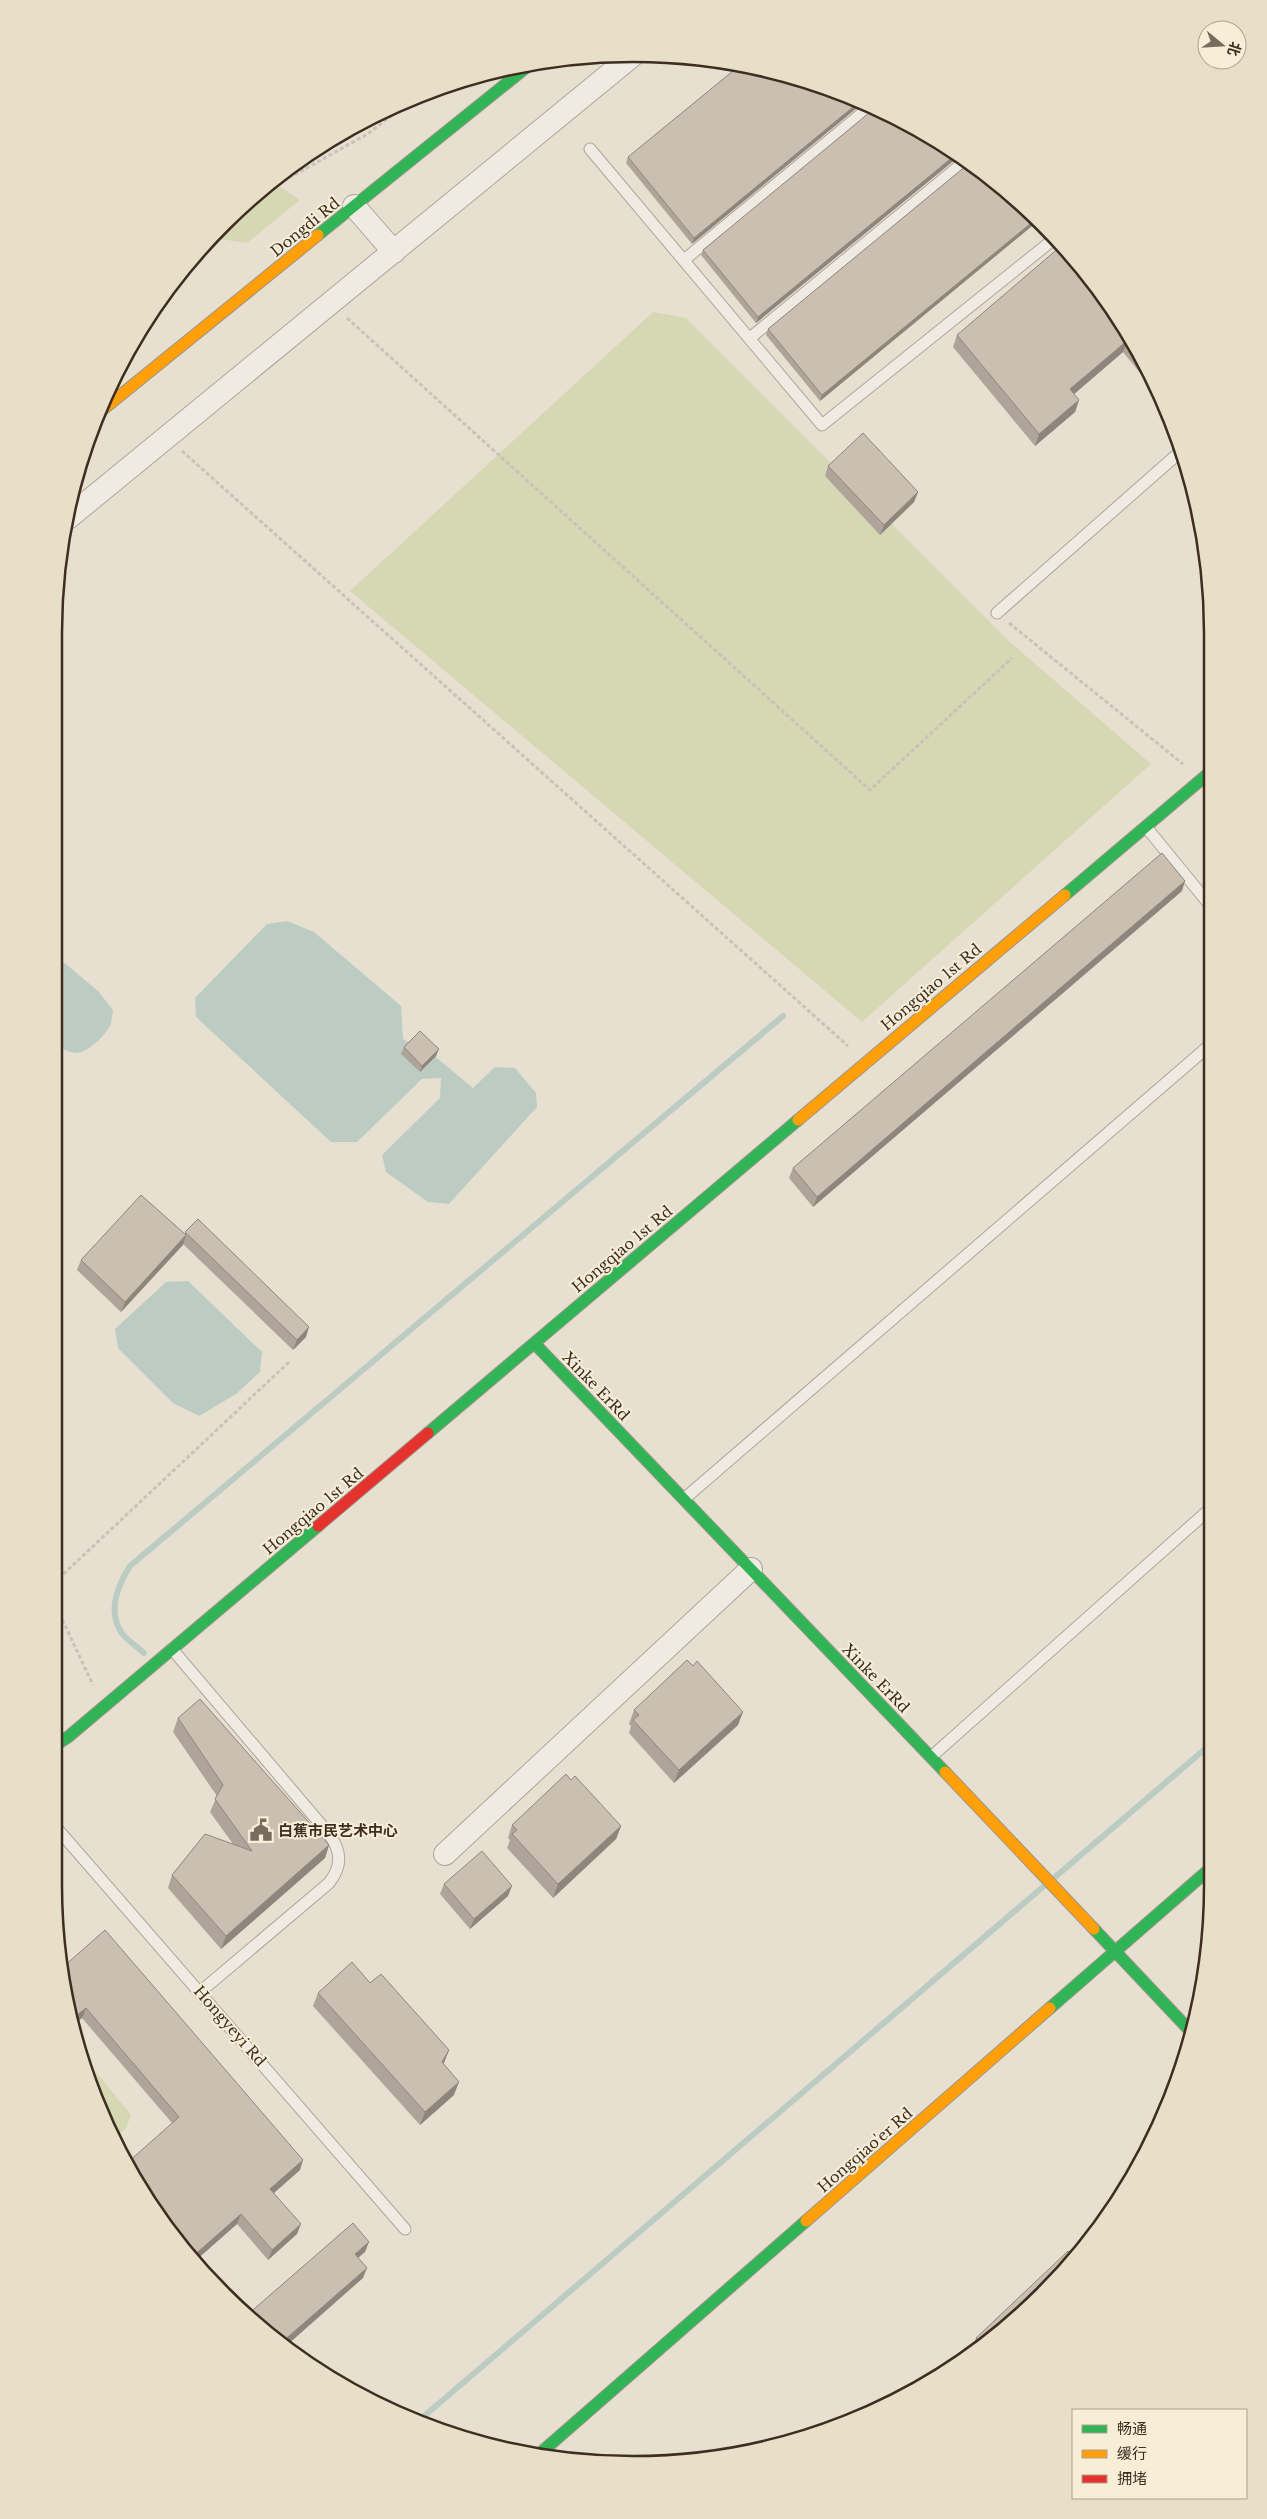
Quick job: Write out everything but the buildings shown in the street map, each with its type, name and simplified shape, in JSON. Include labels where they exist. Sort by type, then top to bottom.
[{"type":"street","points":[[76,512],[624,63]]},
{"type":"street","name":"Dongdi Rd","points":[[112,402],[518,74]]},
{"type":"street","points":[[354,206],[394,252]]},
{"type":"street","name":"Hongqiao 1st Rd","points":[[62,1740],[535,1344],[865,1062],[1146,828],[1204,777]]},
{"type":"street","name":"Xinke ErRd","points":[[535,1344],[1036,1867],[1186,2027]]},
{"type":"street","points":[[445,1854],[751,1570]]},
{"type":"street","name":"Hongqiao'er Rd","points":[[544,2450],[1204,1873]]},
{"type":"lane","points":[[684,260],[864,111]]},
{"type":"lane","points":[[590,149],[822,425],[1049,243]]},
{"type":"lane","points":[[750,338],[959,165]]},
{"type":"lane","points":[[997,613],[1176,456]]},
{"type":"lane","points":[[1146,828],[1204,898]]},
{"type":"lane","points":[[684,1499],[1204,1050]]},
{"type":"lane","points":[[931,1757],[1204,1514]]},
{"type":"lane","points":[[172,1649],[330,1834],[340,1853],[336,1873],[329,1883],[200,1992]]},
{"type":"lane","name":"Hongyeyi Rd","points":[[62,1834],[405,2229]]},
{"type":"path","points":[[289,178],[369,133],[389,117]]},
{"type":"path","points":[[331,304],[870,790],[1012,658]]},
{"type":"path","points":[[166,438],[865,1062]]},
{"type":"path","points":[[997,613],[1204,775]]},
{"type":"path","points":[[62,1575],[289,1362]]},
{"type":"path","points":[[62,1619],[94,1688],[107,1703]]},
{"type":"green space","points":[[280,187],[300,200],[247,243],[221,239],[257,204]]},
{"type":"green space","points":[[653,312],[686,318],[1011,643],[1151,764],[862,1022],[350,591]]},
{"type":"green space","points":[[93,2068],[131,2115],[126,2128],[119,2134]]},
{"type":"shaded area","points":[[287,921],[314,932],[401,1006],[403,1039],[437,1058],[473,1088],[495,1067],[515,1068],[536,1093],[537,1107],[449,1204],[428,1202],[386,1172],[382,1155],[440,1098],[441,1078],[422,1079],[357,1142],[331,1142],[196,1017],[195,998],[267,924]]},
{"type":"shaded area","points":[[62,961],[98,991],[113,1010],[111,1024],[100,1039],[80,1052],[67,1051],[62,1048]]},
{"type":"shaded area","points":[[188,1281],[262,1352],[260,1372],[236,1394],[199,1416],[173,1403],[118,1348],[115,1329],[166,1282]]},
{"type":"waterway","points":[[144,1653],[123,1635],[115,1615],[118,1589],[130,1566],[783,1016]]},
{"type":"waterway","points":[[1054,1878],[1204,1750]]},
{"type":"waterway","points":[[424,2416],[1044,1886]]},
{"type":"traffic: fast","points":[[318,235],[518,74]]},
{"type":"traffic: fast","points":[[1065,895],[1204,777]]},
{"type":"traffic: fast","points":[[428,1433],[798,1120]]},
{"type":"traffic: fast","points":[[535,1344],[945,1772]]},
{"type":"traffic: fast","points":[[62,1741],[318,1526]]},
{"type":"traffic: fast","points":[[1050,2008],[1204,1874]]},
{"type":"traffic: fast","points":[[1094,1929],[1186,2027]]},
{"type":"traffic: fast","points":[[544,2450],[806,2221]]},
{"type":"traffic: slow","points":[[112,402],[318,235]]},
{"type":"traffic: slow","points":[[798,1120],[1065,895]]},
{"type":"traffic: slow","points":[[945,1772],[1094,1929]]},
{"type":"traffic: slow","points":[[806,2221],[1050,2008]]},
{"type":"traffic: jam","points":[[318,1526],[428,1433]]},
{"type":"place","name":"白蕉市民艺术中心","points":[[261,1830]]}]
